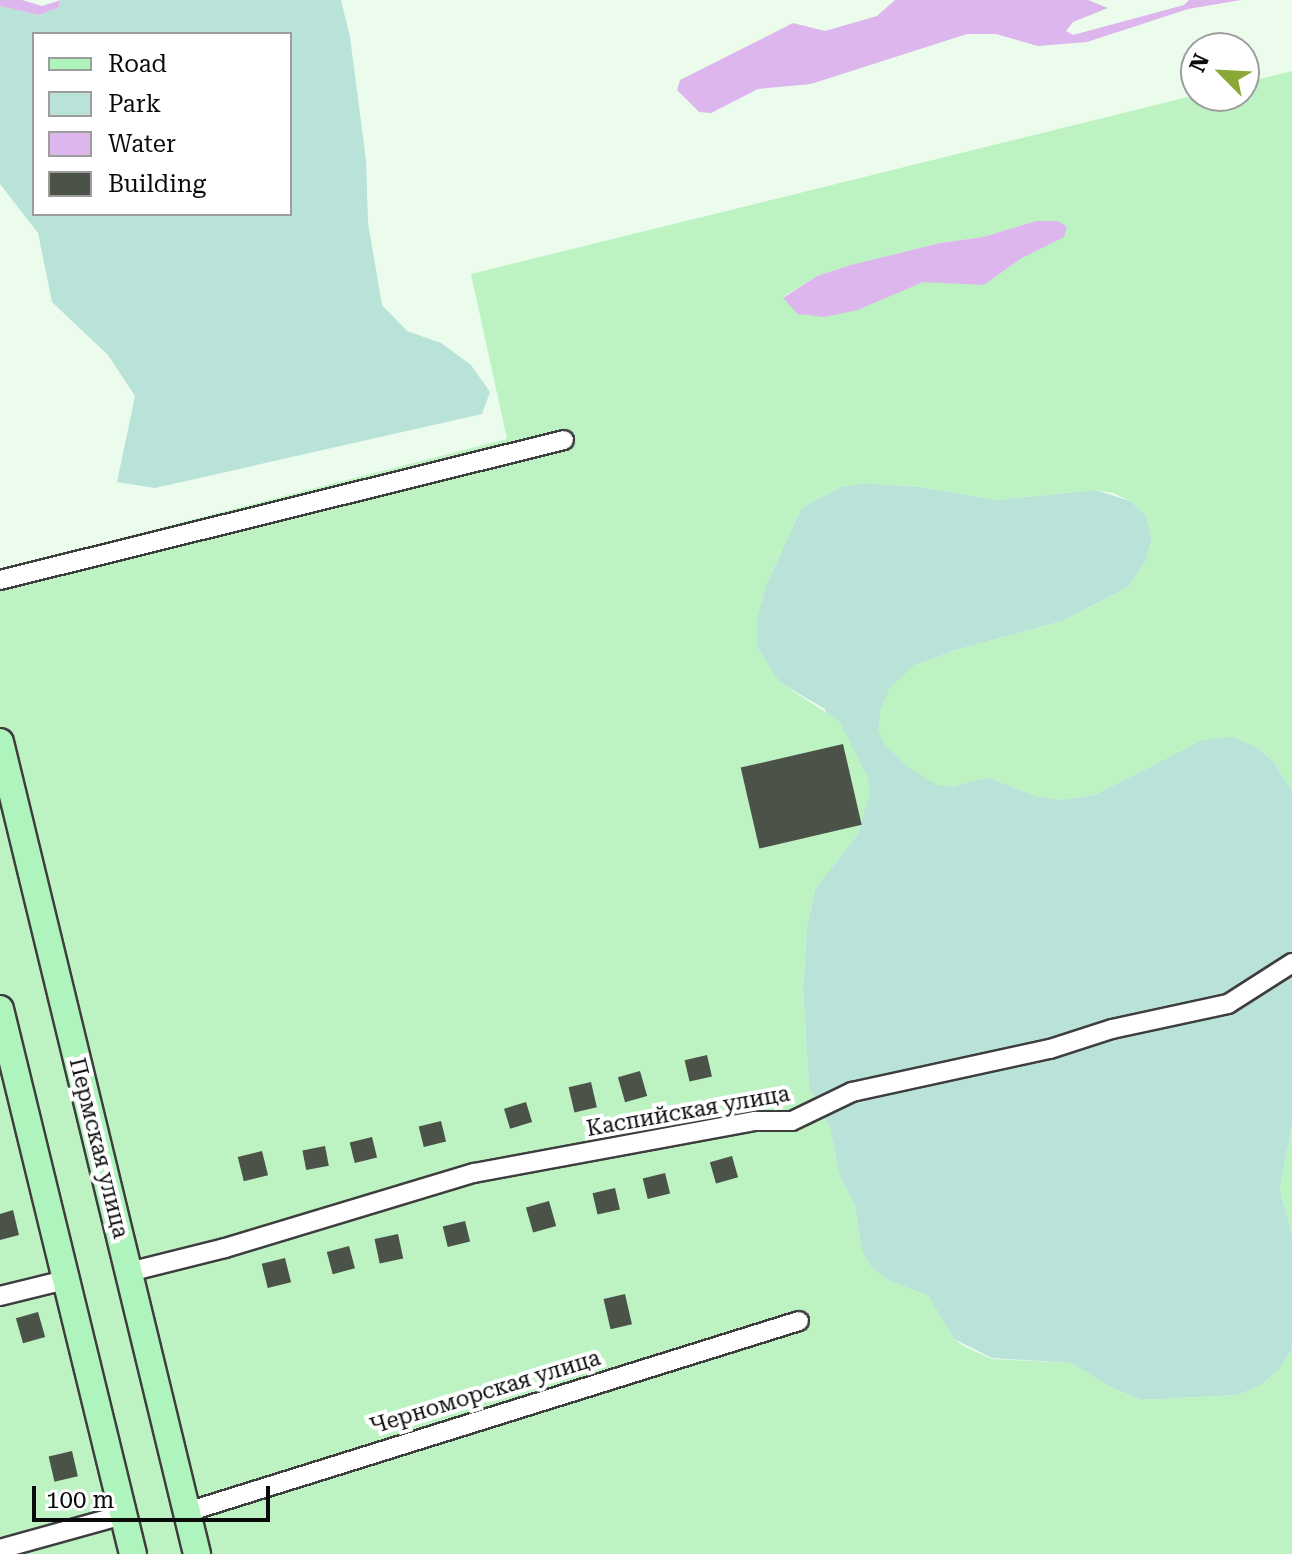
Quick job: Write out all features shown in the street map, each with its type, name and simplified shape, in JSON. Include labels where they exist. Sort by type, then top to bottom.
[{"type":"street","points":[[0,580],[564,440]]},
{"type":"street","name":"Пермская улица","points":[[0,742],[4,778],[197,1554]]},
{"type":"street","name":"Каспийская улица","points":[[129,1272],[225,1248],[474,1173],[755,1121],[792,1121],[852,1092],[1050,1049],[1112,1029],[1228,1004],[1292,963]]},
{"type":"street","points":[[0,1009],[3,1039],[133,1554]]},
{"type":"street","points":[[0,1296],[65,1280]]},
{"type":"street","name":"Черноморская улица","points":[[187,1512],[799,1321]]},
{"type":"street","points":[[0,1549],[123,1515]]},
{"type":"green space","points":[[61,0],[341,0],[350,37],[366,160],[368,223],[382,305],[407,331],[441,343],[471,365],[490,392],[482,414],[155,488],[117,482],[135,396],[108,355],[52,302],[38,233],[0,184],[0,6],[39,15],[58,8]]},
{"type":"green space","points":[[866,483],[920,487],[997,500],[1095,490],[1130,501],[1146,515],[1152,538],[1145,563],[1128,587],[1063,621],[956,650],[913,666],[951,787],[988,777],[1035,796],[1060,800],[1094,795],[1202,740],[1218,736],[1234,737],[1257,747],[1274,762],[1292,791],[1292,1126],[1280,1189],[1292,1233],[1292,1349],[1281,1368],[1261,1385],[1238,1395],[1141,1400],[1110,1387],[1071,1363],[992,1358],[954,1339],[928,1296],[888,1280],[870,1266],[861,1248],[855,1206],[839,1174],[830,1128],[809,1088],[803,989],[807,927],[815,889],[858,834],[825,709],[779,682],[757,647],[757,618],[766,585],[802,507],[841,487]]},
{"type":"sand","points":[[1292,71],[1292,791],[1274,762],[1257,747],[1234,737],[1202,740],[1094,795],[1060,800],[1035,796],[988,777],[951,787],[937,785],[908,767],[884,744],[878,731],[880,711],[889,689],[913,666],[956,650],[1063,621],[1128,587],[1145,563],[1152,538],[1146,515],[1130,501],[1113,493],[1095,490],[997,500],[920,487],[866,483],[841,487],[802,507],[766,585],[757,618],[757,647],[779,682],[839,721],[868,778],[870,792],[858,834],[815,889],[807,927],[803,989],[809,1088],[830,1128],[839,1174],[855,1206],[861,1248],[870,1266],[888,1280],[928,1296],[954,1339],[965,1347],[992,1359],[1071,1363],[1110,1387],[1141,1400],[1238,1395],[1261,1385],[1280,1368],[1292,1349],[1292,1554],[0,1554],[0,569],[507,439],[471,274],[1180,99],[1180,112],[1260,112],[1260,79]],"holes":[[[1036,221],[1022,258],[984,285],[923,281],[858,310],[783,297],[817,276],[852,265],[940,243],[983,237]]]},
{"type":"sand","points":[[1292,1126],[1292,1233],[1280,1189]]},
{"type":"water","points":[[0,0],[22,0],[42,6],[61,0],[58,8],[39,15],[0,6]]},
{"type":"water","points":[[895,0],[1088,0],[1108,8],[1073,22],[1066,31],[1073,35],[1184,5],[1189,0],[1241,0],[1188,9],[1087,42],[1038,46],[996,34],[967,34],[811,84],[758,89],[711,113],[699,112],[677,90],[680,80],[793,23],[825,31],[877,16]]},
{"type":"water","points":[[1036,221],[1058,221],[1067,227],[1064,237],[1022,258],[984,285],[923,282],[858,310],[824,317],[798,314],[783,298],[817,276],[851,265],[940,243],[983,237]]},
{"type":"building","points":[[843,744],[862,825],[759,848],[741,768]]},
{"type":"building","points":[[707,1055],[712,1076],[690,1082],[685,1060]]},
{"type":"building","points":[[640,1071],[647,1096],[625,1102],[618,1077]]},
{"type":"building","points":[[591,1082],[597,1107],[574,1113],[569,1087]]},
{"type":"building","points":[[526,1102],[532,1122],[510,1129],[504,1109]]},
{"type":"building","points":[[441,1121],[446,1141],[424,1147],[419,1127]]},
{"type":"building","points":[[372,1137],[377,1157],[355,1163],[350,1143]]},
{"type":"building","points":[[325,1146],[329,1166],[306,1170],[302,1150]]},
{"type":"building","points":[[262,1151],[268,1175],[244,1181],[238,1157]]},
{"type":"building","points":[[732,1156],[738,1177],[716,1183],[710,1162]]},
{"type":"building","points":[[665,1173],[670,1193],[648,1199],[643,1179]]},
{"type":"building","points":[[615,1188],[620,1209],[598,1215],[593,1193]]},
{"type":"building","points":[[549,1201],[556,1226],[533,1233],[526,1208]]},
{"type":"building","points":[[13,1210],[19,1235],[0,1240],[0,1214]]},
{"type":"building","points":[[465,1221],[470,1241],[448,1247],[443,1227]]},
{"type":"building","points":[[398,1234],[403,1258],[380,1263],[375,1239]]},
{"type":"building","points":[[349,1246],[355,1268],[333,1274],[327,1252]]},
{"type":"building","points":[[285,1258],[291,1282],[268,1288],[262,1264]]},
{"type":"building","points":[[625,1294],[632,1324],[611,1329],[604,1299]]},
{"type":"building","points":[[38,1312],[45,1337],[23,1343],[16,1318]]},
{"type":"building","points":[[72,1451],[78,1476],[54,1482],[49,1456]]}]
